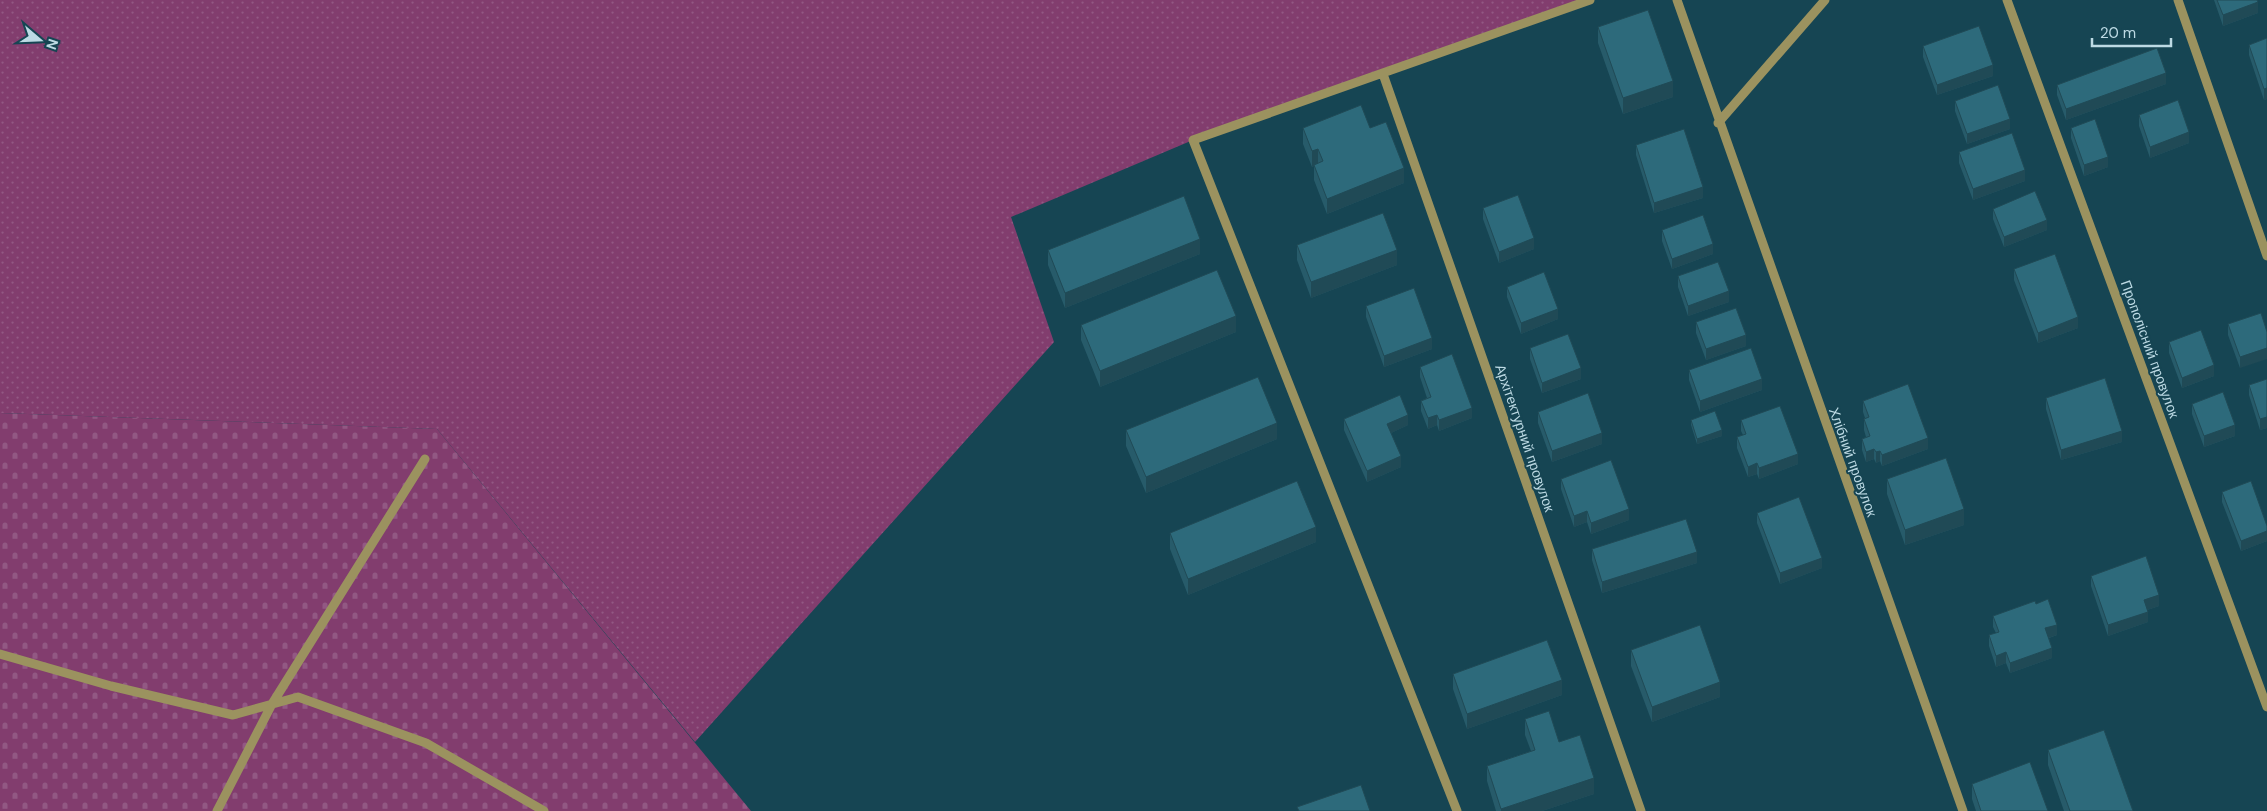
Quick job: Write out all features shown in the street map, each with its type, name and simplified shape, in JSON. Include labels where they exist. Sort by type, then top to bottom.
[{"type":"street","points":[[1457,811],[1193,140],[1590,0]]},
{"type":"street","name":"Хлібний провулок","points":[[1677,0],[1718,122],[1962,811]]},
{"type":"street","points":[[1718,122],[1825,0]]},
{"type":"street","name":"Прополісний провулок","points":[[2007,0],[2267,707]]},
{"type":"street","points":[[2178,0],[2267,256]]},
{"type":"street","name":"Архітектурний провулок","points":[[1383,74],[1641,811]]},
{"type":"street","points":[[217,811],[272,704],[425,459]]},
{"type":"street","points":[[0,654],[111,686],[233,715],[298,697],[426,743],[544,811]]},
{"type":"green space","points":[[0,0],[1589,0],[1193,140],[1011,217],[1054,342],[695,742],[437,429],[0,413]]},
{"type":"green space","points":[[0,413],[437,429],[751,811],[0,811]]},
{"type":"building","points":[[2217,0],[2257,0],[2258,2],[2223,15]]},
{"type":"building","points":[[1648,10],[1673,81],[1623,98],[1598,27]]},
{"type":"building","points":[[1979,26],[1993,65],[1937,85],[1923,46]]},
{"type":"building","points":[[2267,38],[2267,88],[2264,89],[2249,45]]},
{"type":"building","points":[[2157,48],[2166,73],[2066,109],[2057,85]]},
{"type":"building","points":[[1998,85],[2010,119],[1967,134],[1955,101]]},
{"type":"building","points":[[2178,100],[2189,132],[2150,147],[2139,115]]},
{"type":"building","points":[[1361,105],[1370,128],[1386,122],[1404,168],[1327,199],[1314,165],[1323,161],[1318,149],[1312,151],[1303,128]]},
{"type":"building","points":[[2095,119],[2108,157],[2084,165],[2071,128]]},
{"type":"building","points":[[1684,129],[1703,187],[1654,203],[1636,145]]},
{"type":"building","points":[[2012,133],[2025,170],[1973,189],[1959,152]]},
{"type":"building","points":[[2035,191],[2047,220],[2004,237],[1993,209]]},
{"type":"building","points":[[1518,195],[1534,238],[1499,252],[1483,208]]},
{"type":"building","points":[[1184,196],[1200,239],[1065,293],[1048,250]]},
{"type":"building","points":[[1383,213],[1397,250],[1311,282],[1297,245]]},
{"type":"building","points":[[1703,215],[1713,244],[1672,259],[1662,230]]},
{"type":"building","points":[[2055,254],[2078,317],[2038,333],[2014,269]]},
{"type":"building","points":[[1718,262],[1729,291],[1688,306],[1678,276]]},
{"type":"building","points":[[1217,270],[1236,316],[1100,371],[1081,325]]},
{"type":"building","points":[[1544,272],[1558,309],[1521,323],[1507,287]]},
{"type":"building","points":[[1414,288],[1432,338],[1384,356],[1366,306]]},
{"type":"building","points":[[1736,308],[1746,335],[1706,349],[1696,322]]},
{"type":"building","points":[[2261,313],[2267,332],[2267,348],[2240,357],[2228,324]]},
{"type":"building","points":[[2201,330],[2214,365],[2182,378],[2169,342]]},
{"type":"building","points":[[1568,334],[1581,368],[1542,383],[1530,348]]},
{"type":"building","points":[[1751,348],[1762,379],[1700,401],[1689,370]]},
{"type":"building","points":[[1452,354],[1472,408],[1439,420],[1437,415],[1428,418],[1421,401],[1431,397],[1420,367]]},
{"type":"building","points":[[1258,377],[1277,423],[1146,477],[1126,430]]},
{"type":"building","points":[[2105,378],[2122,431],[2061,450],[2046,398]]},
{"type":"building","points":[[2267,379],[2267,417],[2260,419],[2249,385]]},
{"type":"building","points":[[1908,384],[1928,438],[1882,455],[1880,451],[1876,452],[1874,449],[1866,452],[1862,439],[1870,436],[1864,419],[1869,417],[1863,401]]},
{"type":"building","points":[[2223,392],[2235,425],[2204,436],[2192,404]]},
{"type":"building","points":[[1588,393],[1602,433],[1552,451],[1538,412]]},
{"type":"building","points":[[1400,395],[1408,415],[1387,424],[1401,456],[1367,471],[1344,419]]},
{"type":"building","points":[[1780,406],[1798,454],[1759,468],[1757,463],[1748,467],[1737,437],[1746,434],[1741,420]]},
{"type":"building","points":[[1715,411],[1722,430],[1697,439],[1691,420]]},
{"type":"building","points":[[1946,458],[1964,509],[1905,530],[1887,479]]},
{"type":"building","points":[[1611,460],[1629,509],[1591,523],[1587,511],[1574,516],[1561,479]]},
{"type":"building","points":[[1297,481],[1316,527],[1188,579],[1170,533]]},
{"type":"building","points":[[2251,481],[2267,526],[2267,531],[2241,541],[2222,492]]},
{"type":"building","points":[[1799,497],[1822,558],[1780,573],[1757,513]]},
{"type":"building","points":[[1686,519],[1697,552],[1602,582],[1592,549]]},
{"type":"building","points":[[2146,556],[2159,595],[2144,600],[2148,612],[2108,625],[2091,576]]},
{"type":"building","points":[[2048,599],[2057,625],[2045,628],[2052,648],[2010,663],[2006,652],[1996,656],[1989,635],[1999,632],[1993,616],[2035,601],[2036,604]]},
{"type":"building","points":[[1700,625],[1720,682],[1652,707],[1631,650]]},
{"type":"building","points":[[1547,640],[1562,680],[1467,714],[1453,674]]},
{"type":"building","points":[[1549,711],[1559,742],[1580,735],[1594,778],[1501,809],[1487,766],[1535,750],[1525,719]]},
{"type":"building","points":[[2104,730],[2133,811],[2070,811],[2048,750]]},
{"type":"building","points":[[2030,762],[2048,811],[1981,811],[1972,784]]},
{"type":"building","points":[[1361,785],[1370,811],[1299,811],[1297,807]]}]
